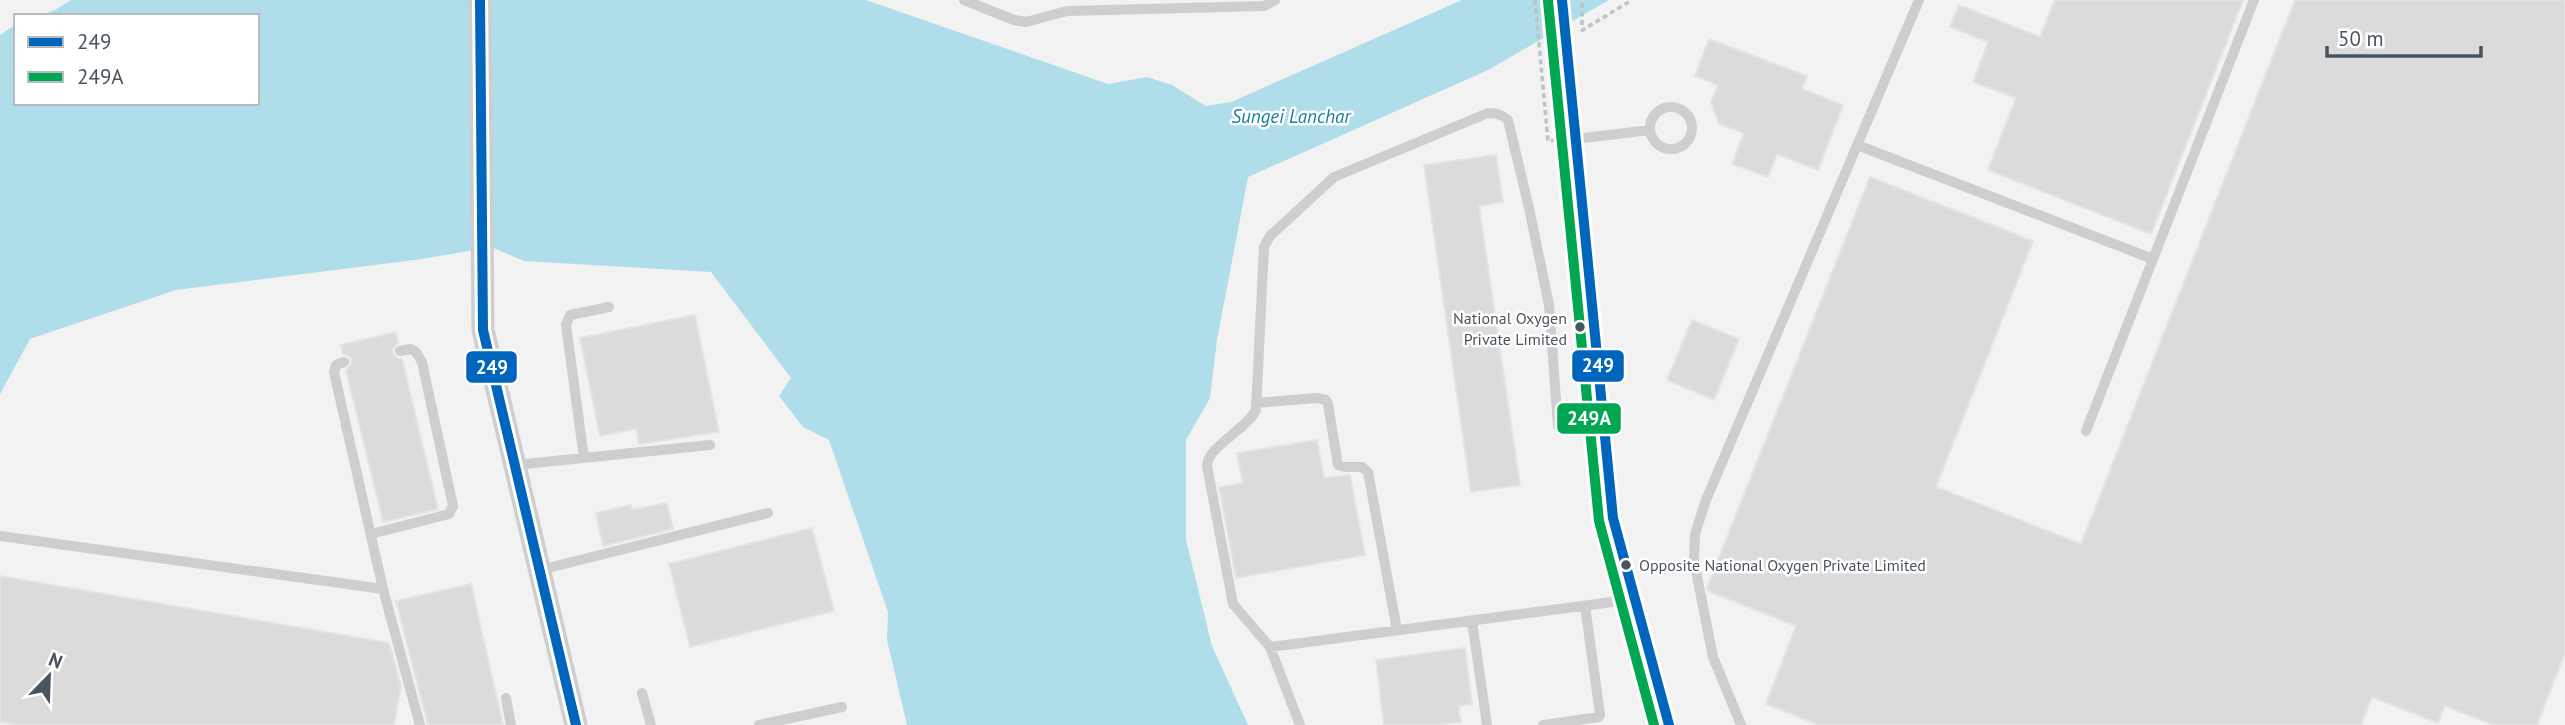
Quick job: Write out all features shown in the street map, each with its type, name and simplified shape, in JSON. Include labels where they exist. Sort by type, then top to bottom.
[{"type":"street","points":[[480,0],[482,330],[576,725]]},
{"type":"lane","points":[[964,0],[1014,20],[1026,22],[1066,6],[1264,6],[1275,0]]},
{"type":"lane","points":[[1562,0],[1612,518],[1669,725]]},
{"type":"lane","points":[[1741,725],[1713,657],[1694,561],[1695,534],[1706,500],[1919,0]]},
{"type":"lane","points":[[2086,431],[2254,0]]},
{"type":"lane","points":[[1300,725],[1270,647],[1233,604],[1207,466],[1210,455],[1248,423],[1256,410],[1264,247],[1270,236],[1334,177],[1488,113],[1498,113],[1507,120],[1549,305],[1558,426],[1564,429],[1603,421]]},
{"type":"lane","points":[[1576,139],[1650,130]]},
{"type":"lane","points":[[1857,145],[2152,259]]},
{"type":"lane","points":[[584,458],[566,325],[570,315],[609,307]]},
{"type":"lane","points":[[370,534],[449,514],[453,506],[422,362],[411,349],[400,351]]},
{"type":"lane","points":[[344,362],[336,365],[334,372],[383,589],[420,725]]},
{"type":"lane","points":[[1256,403],[1317,398],[1326,400],[1338,465],[1362,467],[1368,472],[1397,630]]},
{"type":"lane","points":[[515,465],[710,445]]},
{"type":"lane","points":[[540,570],[768,513]]},
{"type":"lane","points":[[0,536],[383,589]]},
{"type":"lane","points":[[1270,647],[1635,599]]},
{"type":"lane","points":[[1543,725],[1599,717],[1585,606]]},
{"type":"lane","points":[[1472,621],[1487,725]]},
{"type":"lane","points":[[642,693],[652,725]]},
{"type":"lane","points":[[506,698],[511,725]]},
{"type":"lane","points":[[759,725],[842,707]]},
{"type":"path","points":[[1535,0],[1548,141],[1576,139]]},
{"type":"path","points":[[1581,30],[1582,0]]},
{"type":"path","points":[[1564,37],[1632,0]]},
{"type":"water","name":"Sungei Lanchar","points":[[71,0],[866,0],[1108,84],[1147,77],[1172,85],[1206,106],[1231,102],[1462,0],[1609,0],[1488,70],[1248,177],[1217,340],[1210,398],[1186,440],[1186,540],[1212,646],[1248,725],[907,725],[887,640],[888,612],[829,440],[803,427],[779,396],[791,378],[711,272],[524,261],[491,247],[422,259],[176,290],[30,339],[0,394],[0,35],[14,25],[14,105],[259,105],[259,14],[44,14]]},
{"type":"building","points":[[2055,0],[2243,0],[2151,234],[1988,170],[2016,98],[1973,82],[1988,42],[1950,27],[1959,5],[2040,37]]},
{"type":"building","points":[[2295,0],[2565,0],[2565,653],[2537,725],[2494,725],[2445,706],[2438,723],[2372,697],[2361,725],[1819,725],[1766,704],[1796,626],[1708,591],[1707,588],[1870,177],[2033,241],[1936,487],[2081,544]]},
{"type":"building","points":[[1709,39],[1807,76],[1802,89],[1843,105],[1818,170],[1777,154],[1768,177],[1732,164],[1744,133],[1719,124],[1711,102],[1718,85],[1695,76]]},
{"type":"building","points":[[1496,155],[1503,202],[1479,206],[1520,485],[1471,492],[1424,165]]},
{"type":"building","points":[[695,315],[719,432],[639,444],[636,429],[600,436],[580,338]]},
{"type":"building","points":[[1692,320],[1739,339],[1714,400],[1667,380]]},
{"type":"building","points":[[396,332],[398,343],[392,353],[402,359],[438,509],[383,522],[346,370],[352,360],[343,354],[341,345]]},
{"type":"building","points":[[1317,440],[1324,478],[1350,475],[1365,555],[1236,578],[1219,487],[1243,483],[1237,453]]},
{"type":"building","points":[[667,503],[673,529],[603,546],[596,513],[631,505],[632,510]]},
{"type":"building","points":[[812,528],[834,611],[690,647],[669,564]]},
{"type":"building","points":[[0,576],[389,643],[401,686],[394,725],[20,725],[0,722]]},
{"type":"building","points":[[471,584],[503,725],[428,725],[396,601]]},
{"type":"building","points":[[1465,648],[1472,704],[1458,706],[1461,722],[1384,725],[1376,660]]},
{"type":"transit line","name":"249","points":[[480,0],[483,330],[576,725]]},
{"type":"transit line","name":"249","points":[[1562,0],[1613,518],[1669,725]]},
{"type":"transit line","name":"249A","points":[[1548,1],[1599,521],[1654,725]]},
{"type":"place","name":"National Oxygen Private Limited","points":[[1580,327]]},
{"type":"place","name":"Opposite National Oxygen Private Limited","points":[[1626,565]]}]
